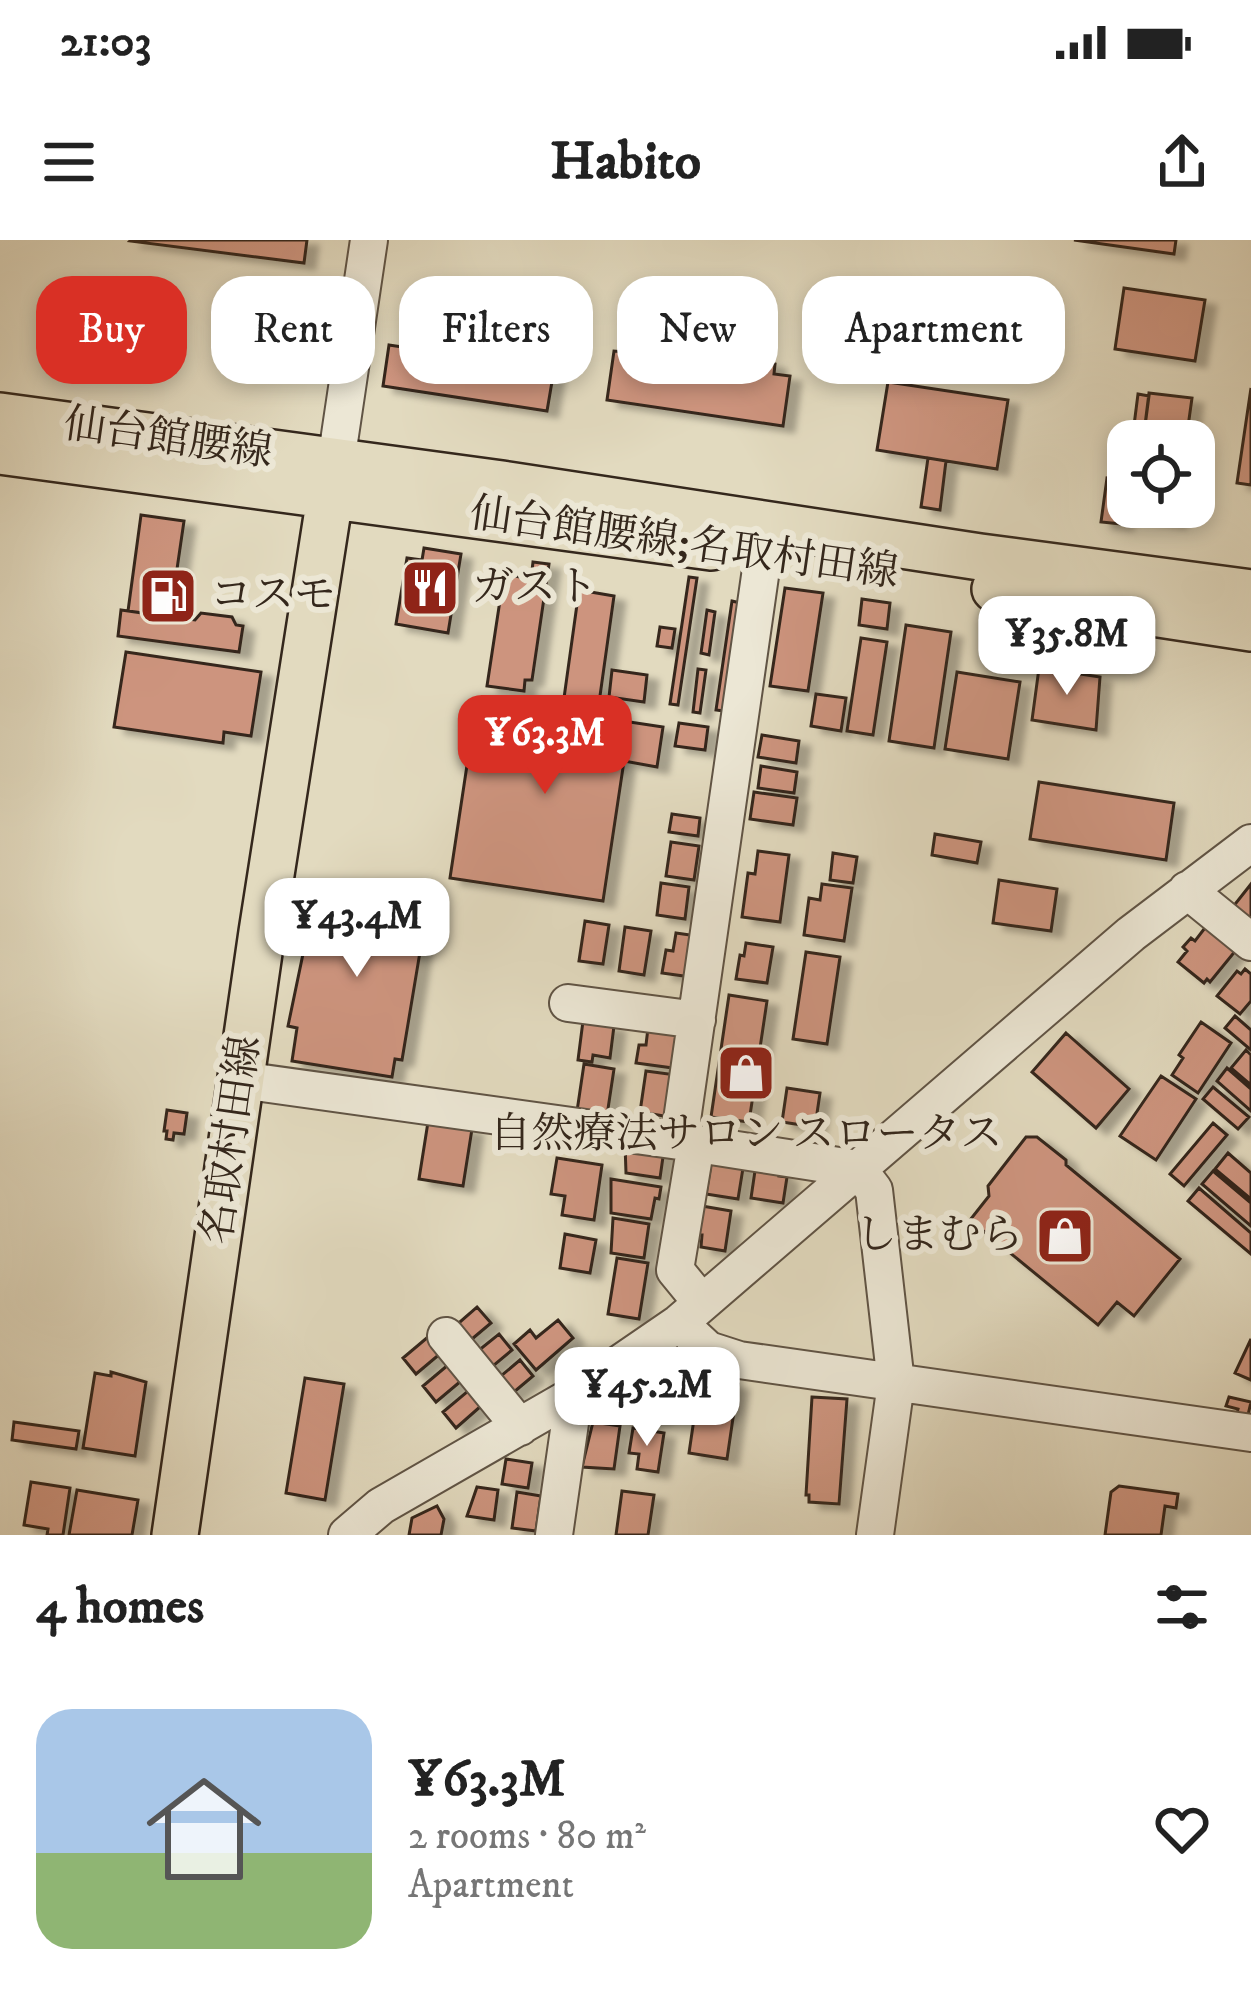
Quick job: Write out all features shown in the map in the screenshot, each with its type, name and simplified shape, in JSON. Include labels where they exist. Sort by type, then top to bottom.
[{"type":"main road","name":"仙台館腰線","points":[[0,416],[333,479]]},
{"type":"main road","name":"仙台館腰線","points":[[0,451],[333,479]]},
{"type":"main road","name":"仙台館腰線;名取村田線","points":[[333,479],[763,555],[1251,628]]},
{"type":"main road","name":"仙台館腰線;名取村田線","points":[[333,479],[1251,593]]},
{"type":"main road","name":"名取村田線","points":[[175,1535],[333,479]]},
{"type":"street","points":[[333,479],[369,240]]},
{"type":"street","points":[[763,555],[697,1020],[675,1270],[708,1350],[739,1360],[1251,1433]]},
{"type":"street","points":[[347,1535],[382,1506],[574,1395],[690,1313],[1131,934],[1251,843]]},
{"type":"street","points":[[1187,890],[1251,942]]},
{"type":"street","points":[[568,1003],[697,1020]]},
{"type":"street","points":[[241,1080],[858,1169],[874,1190],[896,1382],[875,1535]]},
{"type":"street","points":[[446,1336],[520,1427]]},
{"type":"street","points":[[554,1535],[574,1395]]},
{"type":"building","points":[[131,240],[307,240],[304,263],[130,241]]},
{"type":"building","points":[[1074,240],[1176,240],[1174,254]]},
{"type":"building","points":[[1124,288],[1205,300],[1195,361],[1115,349]]},
{"type":"building","points":[[389,345],[399,347],[399,384],[552,384],[547,411],[383,386]]},
{"type":"building","points":[[614,351],[617,384],[778,384],[778,374],[790,376],[783,426],[607,400]]},
{"type":"building","points":[[888,384],[1008,400],[997,469],[877,450]]},
{"type":"building","points":[[1251,388],[1251,485],[1237,483]]},
{"type":"building","points":[[1149,393],[1192,398],[1189,420],[1146,420]]},
{"type":"building","points":[[1138,394],[1149,396],[1146,420],[1135,420]]},
{"type":"building","points":[[928,458],[946,461],[940,510],[921,507]]},
{"type":"building","points":[[1107,478],[1107,523],[1101,522]]},
{"type":"building","points":[[141,515],[184,521],[170,617],[128,611]]},
{"type":"building","points":[[424,548],[461,554],[448,633],[396,624],[407,558],[422,560]]},
{"type":"building","points":[[533,562],[549,564],[532,680],[525,680],[524,691],[487,686],[504,574],[531,579]]},
{"type":"building","points":[[689,577],[697,578],[678,705],[670,704]]},
{"type":"building","points":[[785,588],[823,593],[808,691],[770,686]]},
{"type":"building","points":[[579,590],[614,596],[599,703],[564,698]]},
{"type":"building","points":[[862,599],[890,603],[887,629],[859,625]]},
{"type":"building","points":[[732,601],[740,603],[724,711],[716,710]]},
{"type":"building","points":[[121,610],[195,620],[201,613],[232,617],[236,625],[243,626],[239,652],[118,636]]},
{"type":"building","points":[[707,610],[715,612],[709,655],[701,653]]},
{"type":"building","points":[[906,625],[951,632],[934,748],[889,741]]},
{"type":"building","points":[[660,627],[675,629],[672,648],[657,646]]},
{"type":"building","points":[[861,638],[887,642],[873,735],[847,731]]},
{"type":"building","points":[[126,652],[261,672],[251,736],[224,732],[223,743],[114,727]]},
{"type":"building","points":[[1052,662],[1062,663],[1061,671],[1100,677],[1096,730],[1032,720],[1039,668],[1051,669]]},
{"type":"building","points":[[698,669],[706,670],[700,713],[693,712]]},
{"type":"building","points":[[612,670],[647,675],[644,702],[609,697]]},
{"type":"building","points":[[957,672],[1020,682],[1008,759],[945,749]]},
{"type":"building","points":[[816,694],[846,698],[841,731],[811,726]]},
{"type":"building","points":[[477,699],[663,727],[657,767],[624,761],[603,901],[450,878]]},
{"type":"building","points":[[679,723],[708,727],[705,750],[675,746]]},
{"type":"building","points":[[762,735],[799,741],[796,763],[758,757]]},
{"type":"building","points":[[761,766],[797,772],[794,793],[758,788]]},
{"type":"building","points":[[1039,782],[1174,803],[1166,860],[1030,839]]},
{"type":"building","points":[[754,792],[797,798],[793,825],[750,819]]},
{"type":"building","points":[[672,814],[700,818],[698,836],[669,832]]},
{"type":"building","points":[[935,834],[981,842],[977,863],[932,855]]},
{"type":"building","points":[[671,842],[699,846],[694,880],[666,876]]},
{"type":"building","points":[[758,851],[789,855],[780,922],[742,917],[748,873],[755,874]]},
{"type":"building","points":[[833,853],[857,857],[853,883],[830,880]]},
{"type":"building","points":[[999,880],[1057,889],[1051,931],[993,923]]},
{"type":"building","points":[[318,882],[424,899],[419,927],[424,928],[402,1060],[395,1059],[392,1077],[292,1061],[297,1028],[288,1026]]},
{"type":"building","points":[[661,883],[689,887],[685,919],[657,915]]},
{"type":"building","points":[[822,884],[852,888],[844,941],[804,935],[809,898],[820,900]]},
{"type":"building","points":[[1251,884],[1251,924],[1232,908]]},
{"type":"building","points":[[1211,920],[1241,944],[1210,982],[1204,983],[1178,962],[1187,951],[1183,947],[1191,938],[1195,941]]},
{"type":"building","points":[[585,921],[609,925],[603,964],[579,961]]},
{"type":"building","points":[[625,927],[651,931],[644,975],[619,971]]},
{"type":"building","points":[[676,933],[697,936],[691,977],[662,973],[666,950],[673,951]]},
{"type":"building","points":[[746,943],[773,947],[767,983],[736,979]]},
{"type":"building","points":[[806,952],[840,957],[827,1044],[793,1039]]},
{"type":"building","points":[[1245,969],[1251,974],[1251,1001],[1240,1014],[1217,996],[1237,971],[1241,974]]},
{"type":"building","points":[[729,995],[767,1001],[749,1122],[711,1117]]},
{"type":"building","points":[[1235,1016],[1251,1030],[1251,1050],[1225,1028]]},
{"type":"building","points":[[583,1021],[614,1026],[610,1058],[593,1055],[592,1062],[578,1060]]},
{"type":"building","points":[[1201,1022],[1231,1043],[1198,1093],[1172,1075]]},
{"type":"building","points":[[648,1028],[678,1032],[673,1068],[636,1063],[639,1045],[646,1045]]},
{"type":"building","points":[[1066,1033],[1129,1089],[1096,1128],[1032,1072]]},
{"type":"building","points":[[1246,1050],[1251,1055],[1251,1085],[1231,1068]]},
{"type":"building","points":[[584,1064],[614,1069],[606,1122],[576,1118]]},
{"type":"building","points":[[1227,1068],[1251,1089],[1251,1111],[1217,1081]]},
{"type":"building","points":[[646,1071],[676,1075],[670,1117],[640,1112]]},
{"type":"building","points":[[1161,1076],[1196,1099],[1156,1160],[1120,1136]]},
{"type":"building","points":[[1213,1087],[1249,1117],[1238,1129],[1203,1099]]},
{"type":"building","points":[[787,1088],[820,1093],[815,1127],[782,1122]]},
{"type":"building","points":[[167,1110],[187,1113],[184,1134],[174,1133],[173,1140],[166,1139],[164,1131]]},
{"type":"building","points":[[428,1122],[472,1129],[463,1186],[419,1179]]},
{"type":"building","points":[[1213,1123],[1227,1135],[1184,1186],[1170,1174]]},
{"type":"building","points":[[1026,1137],[1037,1137],[1180,1259],[1134,1316],[1117,1302],[1098,1325],[970,1220],[989,1196],[988,1186]]},
{"type":"building","points":[[625,1144],[664,1150],[660,1178],[626,1173]]},
{"type":"building","points":[[1228,1153],[1251,1173],[1251,1199],[1215,1169]]},
{"type":"building","points":[[557,1158],[602,1165],[594,1220],[562,1215],[565,1196],[551,1194]]},
{"type":"building","points":[[712,1158],[744,1162],[738,1199],[706,1194]]},
{"type":"building","points":[[756,1164],[781,1167],[779,1176],[787,1177],[783,1203],[751,1198]]},
{"type":"building","points":[[1213,1171],[1251,1203],[1251,1226],[1202,1184]]},
{"type":"building","points":[[611,1179],[661,1187],[651,1219],[611,1213]]},
{"type":"building","points":[[1199,1188],[1251,1233],[1251,1254],[1188,1201]]},
{"type":"building","points":[[702,1206],[731,1211],[725,1251],[701,1247]]},
{"type":"building","points":[[613,1218],[649,1224],[644,1258],[611,1253]]},
{"type":"building","points":[[565,1234],[596,1240],[590,1273],[560,1268]]},
{"type":"building","points":[[617,1258],[648,1263],[639,1319],[608,1314]]},
{"type":"building","points":[[477,1307],[491,1323],[466,1344],[453,1328]]},
{"type":"building","points":[[558,1320],[573,1338],[536,1370],[514,1344],[530,1330],[536,1338]]},
{"type":"building","points":[[499,1334],[512,1350],[487,1371],[473,1355]]},
{"type":"building","points":[[428,1337],[441,1353],[416,1374],[403,1358]]},
{"type":"building","points":[[1251,1339],[1251,1380],[1235,1373]]},
{"type":"building","points":[[520,1360],[533,1376],[508,1397],[495,1381]]},
{"type":"building","points":[[448,1365],[461,1381],[436,1402],[423,1386]]},
{"type":"building","points":[[111,1372],[146,1382],[135,1456],[83,1448],[95,1373],[111,1376]]},
{"type":"building","points":[[657,1377],[672,1380],[667,1414],[661,1413],[660,1418],[637,1415],[646,1386],[656,1388]]},
{"type":"building","points":[[305,1378],[344,1384],[325,1500],[286,1493]]},
{"type":"building","points":[[700,1378],[738,1384],[727,1459],[689,1453]]},
{"type":"building","points":[[468,1391],[481,1406],[456,1428],[443,1412]]},
{"type":"building","points":[[812,1397],[847,1399],[839,1504],[809,1502],[806,1495]]},
{"type":"building","points":[[1229,1397],[1251,1402],[1247,1419],[1236,1416],[1238,1409],[1226,1406]]},
{"type":"building","points":[[14,1422],[79,1431],[76,1449],[12,1440]]},
{"type":"building","points":[[593,1422],[620,1426],[614,1469],[582,1467]]},
{"type":"building","points":[[633,1428],[664,1433],[658,1472],[637,1469],[639,1454],[629,1453]]},
{"type":"building","points":[[506,1459],[532,1463],[528,1488],[502,1484]]},
{"type":"building","points":[[31,1482],[70,1488],[63,1535],[47,1535],[48,1529],[24,1525]]},
{"type":"building","points":[[1119,1486],[1178,1494],[1176,1508],[1165,1506],[1161,1535],[1105,1535],[1111,1492]]},
{"type":"building","points":[[477,1487],[498,1490],[494,1520],[467,1516]]},
{"type":"building","points":[[77,1490],[138,1500],[132,1535],[69,1535]]},
{"type":"building","points":[[622,1491],[654,1495],[648,1535],[616,1535]]},
{"type":"building","points":[[517,1492],[541,1496],[536,1531],[512,1528]]},
{"type":"building","points":[[437,1506],[444,1519],[441,1535],[409,1535],[412,1518]]},
{"type":"place","name":"ガスト","points":[[430,588]]},
{"type":"place","name":"コスモ","points":[[168,596]]},
{"type":"place","name":"自然療法サロン スロータス","points":[[746,1073]]},
{"type":"place","name":"しまむら","points":[[1065,1236]]}]
